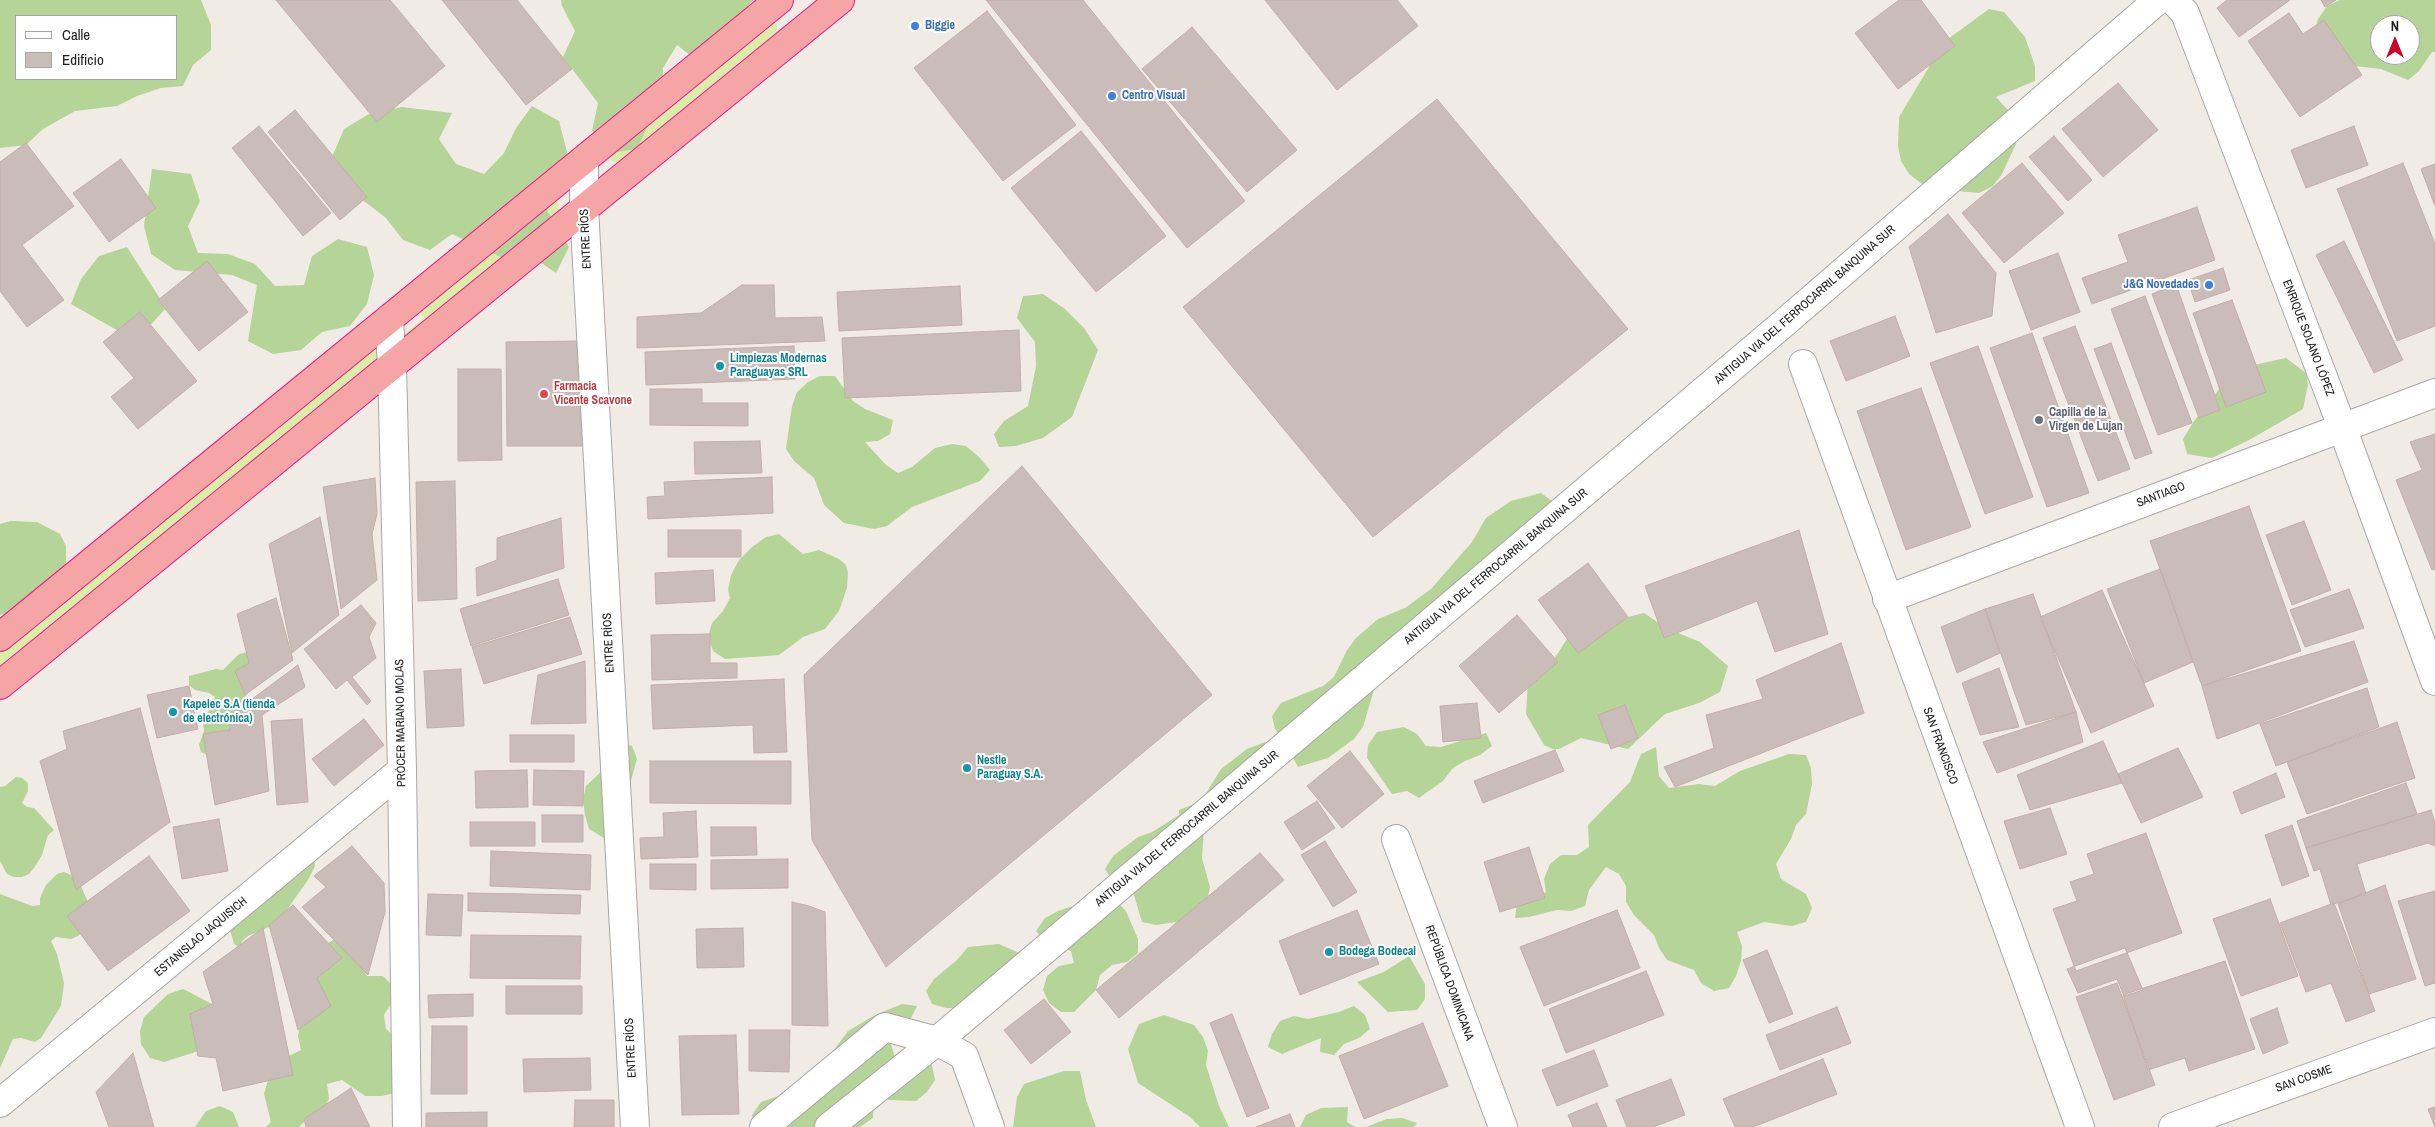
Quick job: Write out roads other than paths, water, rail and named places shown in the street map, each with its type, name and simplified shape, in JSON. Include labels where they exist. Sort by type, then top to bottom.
[{"type":"highway","points":[[0,637],[779,0]]},
{"type":"highway","points":[[0,684],[840,0]]},
{"type":"street","name":"ANTIGUA VIA DEL FERROCARRIL BANQUINA SUR","points":[[829,1127],[937,1041],[1784,323],[2158,0]]},
{"type":"street","name":"ENRIQUE SOLANO LÓPEZ","points":[[2173,0],[2185,13],[2342,427],[2435,681]]},
{"type":"street","name":"ENTRE RÍOS","points":[[584,160],[584,208],[635,1127]]},
{"type":"street","name":"PRÓCER MARIANO MOLAS","points":[[389,319],[392,365],[402,770],[407,1127]]},
{"type":"street","name":"SAN FRANCISCO","points":[[1803,364],[2080,1127]]},
{"type":"street","name":"SANTIAGO","points":[[1887,599],[2435,393]]},
{"type":"street","name":"ESTANISLAO JAQUISICH","points":[[0,1103],[402,770]]},
{"type":"street","name":"REPÚBLICA DOMINICANA","points":[[1396,839],[1503,1127]]},
{"type":"street","points":[[764,1127],[885,1027],[937,1041],[964,1056],[990,1127]]},
{"type":"street","name":"SAN COSME","points":[[2173,1127],[2435,1032]]},
{"type":"place","name":"Biggie","points":[[915,26]]},
{"type":"place","name":"Centro Visual","points":[[1112,96]]},
{"type":"place","name":"J&G Novedades","points":[[2209,285]]},
{"type":"place","name":"Limpiezas Modernas Paraguayas SRL","points":[[720,366]]},
{"type":"place","name":"Farmacia Vicente Scavone","points":[[544,394]]},
{"type":"place","name":"Capilla de la Virgen de Lujan","points":[[2039,420]]},
{"type":"place","name":"Kapelec S.A (tienda de electrónica)","points":[[173,712]]},
{"type":"place","name":"Nestle Paraguay S.A.","points":[[967,768]]},
{"type":"place","name":"Bodega Bodecal","points":[[1329,952]]}]
